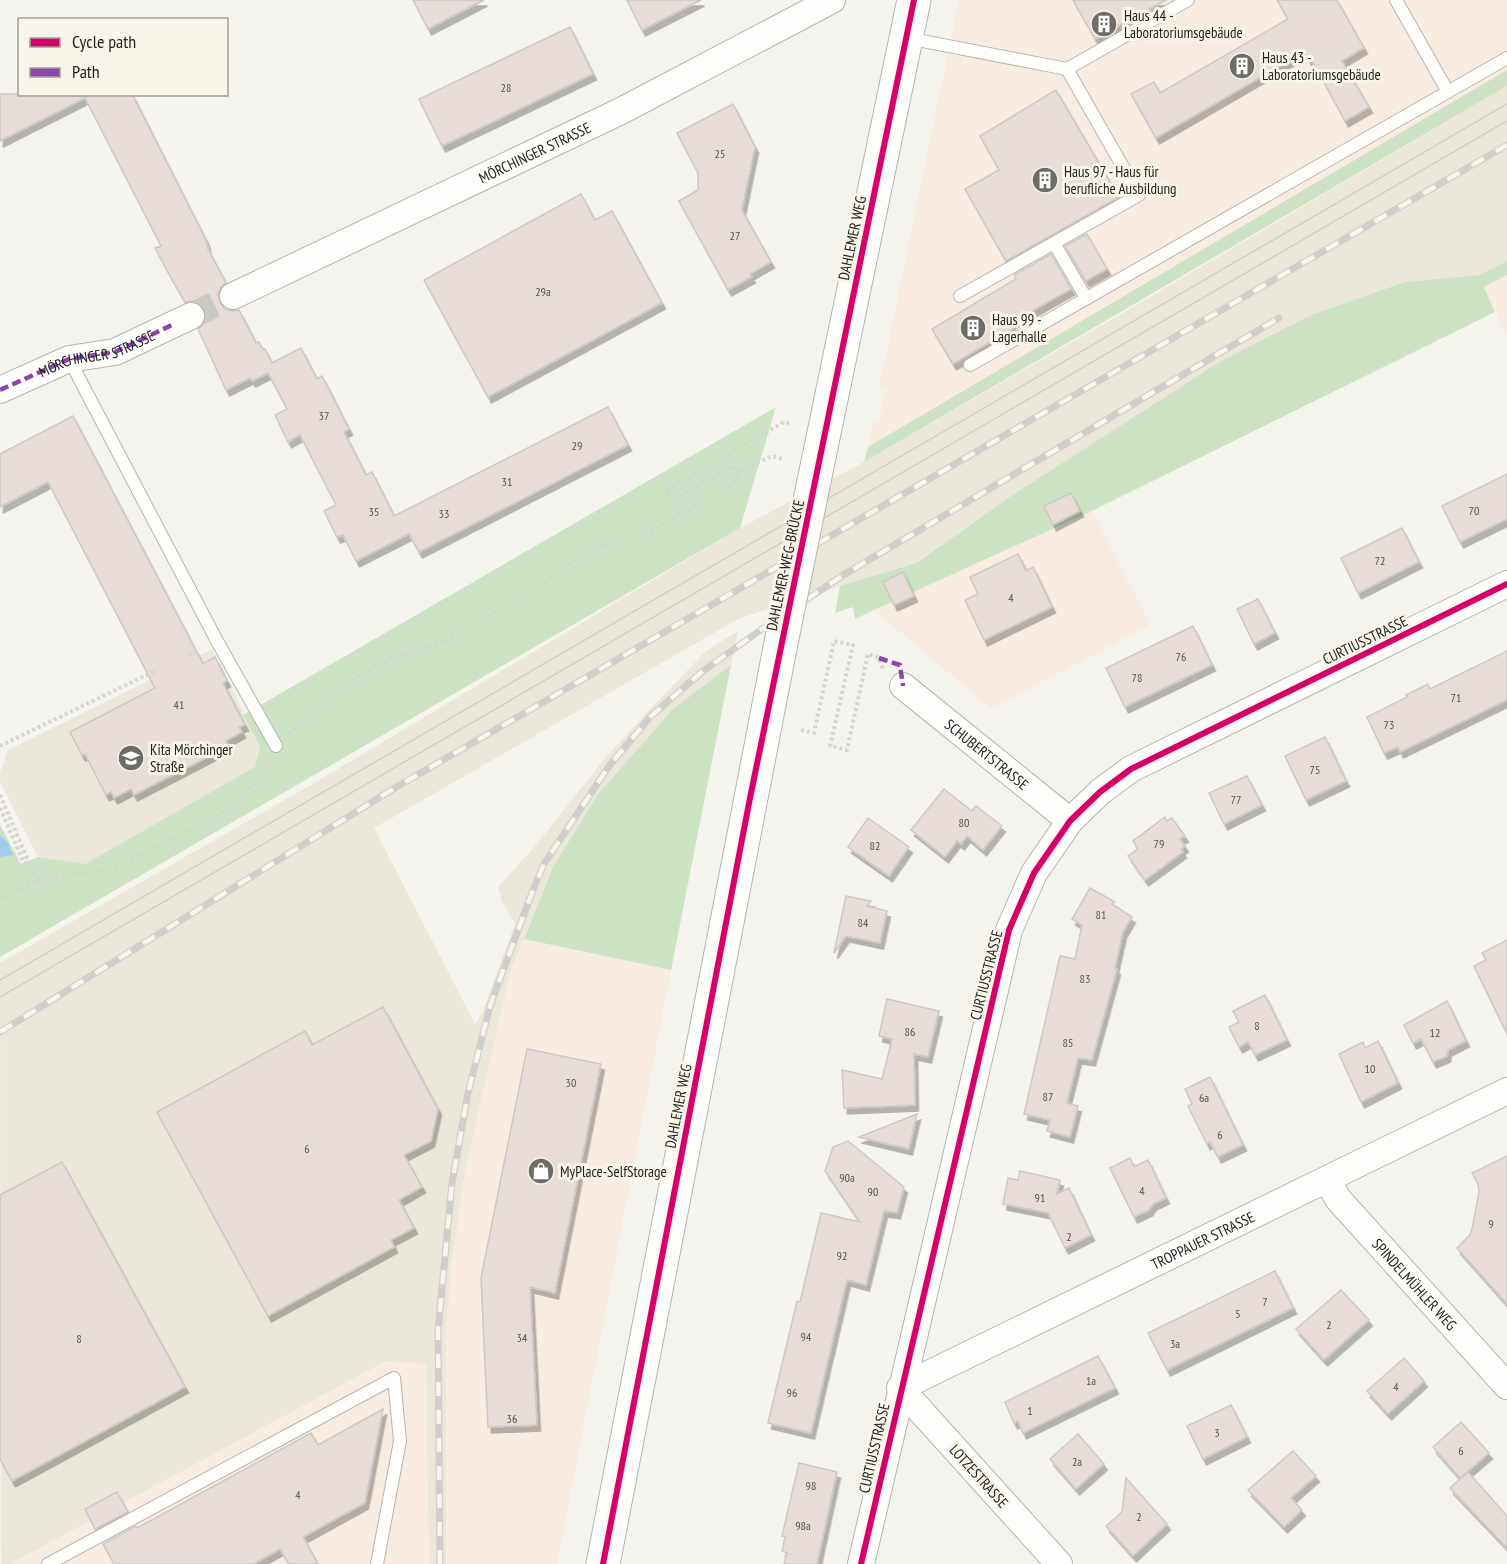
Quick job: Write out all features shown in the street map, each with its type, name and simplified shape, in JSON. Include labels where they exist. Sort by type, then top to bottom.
[{"type":"main road","name":"DAHLEMER WEG","points":[[814,481],[914,0]]},
{"type":"main road","name":"DAHLEMER-WEG-BRÜCKE","points":[[779,652],[814,481]]},
{"type":"main road","name":"DAHLEMER WEG","points":[[603,1564],[779,652]]},
{"type":"street","name":"MÖRCHINGER STRASSE","points":[[232,296],[621,111],[832,0]]},
{"type":"street","name":"MÖRCHINGER STRASSE","points":[[0,390],[69,359],[115,352],[191,316]]},
{"type":"street","name":"CURTIUSSTRASSE","points":[[861,1564],[900,1388],[1009,930],[1034,873],[1070,821],[1100,792],[1131,769],[1507,584]]},
{"type":"street","name":"SCHUBERTSTRASSE","points":[[903,686],[1070,821]]},
{"type":"street","name":"TROPPAUER STRASSE","points":[[900,1388],[1507,1091]]},
{"type":"street","name":"SPINDELMÜHLER WEG","points":[[1328,1180],[1338,1199],[1507,1386]]},
{"type":"street","name":"LOTZESTRASSE","points":[[900,1388],[1059,1564]]},
{"type":"lane","points":[[906,38],[1067,69],[1188,0]]},
{"type":"lane","points":[[1396,0],[1448,92]]},
{"type":"lane","points":[[970,365],[1507,58]]},
{"type":"lane","points":[[960,296],[1139,195],[1067,69]]},
{"type":"lane","points":[[1054,243],[1086,298]]},
{"type":"lane","points":[[69,359],[217,641],[276,746]]},
{"type":"lane","points":[[48,1564],[394,1378],[400,1441],[377,1564]]},
{"type":"path","points":[[0,899],[37,881],[115,867],[217,817],[257,782],[272,763],[276,746],[329,694],[391,658],[441,642],[545,584],[579,556],[618,540],[652,530],[739,480],[731,466],[673,501],[667,490],[784,422],[789,423]]},
{"type":"path","points":[[735,473],[772,456],[782,459]]},
{"type":"path","points":[[801,730],[814,733],[834,641],[853,645],[830,746],[847,750],[868,654],[879,658],[889,684],[903,686]]},
{"type":"path","points":[[0,746],[157,670]]},
{"type":"path","points":[[0,795],[37,881]]},
{"type":"path","points":[[0,808],[24,863],[31,863]]},
{"type":"path","points":[[0,822],[7,824]]},
{"type":"shaded area","points":[[959,0],[1507,0],[1507,70],[868,447],[873,422],[879,423],[885,390],[879,389]]},
{"type":"shaded area","points":[[1507,86],[1507,261],[1479,275],[1405,282],[1311,315],[1221,361],[1014,494],[915,563],[740,618],[374,828],[475,1024],[482,1013],[515,924],[502,902],[498,887],[646,713],[707,650],[738,631],[731,665],[673,709],[598,794],[553,867],[510,973],[465,1172],[452,1261],[446,1331],[446,1564],[429,1564],[426,1364],[386,1361],[10,1564],[1,1564],[0,963],[316,782],[740,528],[864,462],[1128,310]]},
{"type":"shaded area","points":[[1507,275],[1507,336],[1484,287]]},
{"type":"shaded area","points":[[1092,511],[1150,625],[991,708],[874,610]]},
{"type":"shaded area","name":"Kita Mörchinger Straße","points":[[212,649],[260,746],[255,767],[85,864],[38,857],[0,782],[0,772],[8,750]]},
{"type":"shaded area","points":[[524,939],[671,970],[557,1564],[446,1564],[446,1331],[452,1261],[465,1172],[510,973]]},
{"type":"shaded area","points":[[386,1361],[426,1363],[429,1564],[10,1564]]},
{"type":"green space","points":[[1507,70],[1507,86],[864,462],[868,447]]},
{"type":"green space","points":[[1507,261],[1507,275],[1484,287],[1495,312],[1092,511],[855,619],[853,607],[835,613],[840,586],[916,563],[1014,494],[1221,361],[1311,315],[1405,282],[1479,275]]},
{"type":"green space","points":[[776,407],[740,528],[0,957],[0,825],[21,864],[38,857],[85,864],[255,767],[260,746],[243,715]]},
{"type":"green space","points":[[731,665],[671,970],[524,939],[553,867],[598,794],[673,709]]},
{"type":"water","points":[[0,835],[8,843],[13,855],[0,857]]},
{"type":"building","points":[[413,0],[484,0],[428,29]]},
{"type":"building","points":[[627,0],[701,0],[642,30]]},
{"type":"building","name":"Haus 44 - Laboratoriumsgebäude","points":[[1073,0],[1166,0],[1095,39]]},
{"type":"building","name":"Haus 43 - Laboratoriumsgebäude","points":[[1277,0],[1337,0],[1364,48],[1342,61],[1369,107],[1345,121],[1310,57],[1308,59],[1304,52],[1156,138],[1131,94],[1154,82],[1160,93],[1288,19]]},
{"type":"building","points":[[570,27],[593,74],[442,146],[419,99]]},
{"type":"building","name":"Haus 97 - Haus für berufliche Ausbildung","points":[[1056,90],[1119,197],[1006,261],[965,189],[999,170],[980,136]]},
{"type":"building","points":[[0,94],[133,96],[226,283],[218,294],[220,303],[225,309],[239,310],[256,343],[259,342],[263,350],[265,349],[272,363],[301,348],[317,379],[322,376],[349,429],[344,432],[366,475],[372,472],[394,516],[608,407],[628,445],[419,552],[409,534],[356,561],[343,535],[337,537],[324,511],[336,505],[300,435],[288,442],[275,415],[287,409],[268,373],[252,381],[250,378],[226,390],[198,329],[206,318],[204,309],[193,301],[185,302],[171,278],[155,248],[161,246],[85,98],[0,141]]},
{"type":"building","points":[[733,104],[755,147],[742,210],[771,262],[750,274],[752,277],[728,290],[679,201],[698,190],[698,173],[677,133]]},
{"type":"building","points":[[581,194],[595,220],[612,211],[662,303],[488,397],[424,280]]},
{"type":"building","points":[[1087,234],[1107,269],[1086,281],[1065,246]]},
{"type":"building","points":[[1051,254],[1071,289],[1011,323],[1014,328],[953,364],[932,329],[1016,279],[1014,275]]},
{"type":"building","points":[[73,416],[203,664],[215,657],[227,681],[223,683],[245,725],[239,727],[242,732],[226,741],[229,746],[134,795],[131,789],[114,798],[111,792],[106,795],[85,754],[82,755],[70,732],[155,688],[48,482],[0,507],[0,454]]},
{"type":"building","points":[[1507,474],[1507,519],[1460,542],[1442,506]]},
{"type":"building","points":[[1071,493],[1080,511],[1053,525],[1044,506]]},
{"type":"building","points":[[1402,528],[1419,562],[1358,593],[1341,558]]},
{"type":"building","points":[[1018,554],[1026,571],[1033,567],[1052,607],[984,640],[965,600],[978,594],[970,577]]},
{"type":"building","points":[[903,572],[914,596],[894,605],[883,582]]},
{"type":"building","points":[[1258,599],[1275,633],[1254,644],[1237,609]]},
{"type":"building","points":[[1193,626],[1212,665],[1125,707],[1106,668]]},
{"type":"building","points":[[1507,651],[1507,700],[1400,752],[1398,747],[1384,753],[1367,717],[1428,684],[1430,689]]},
{"type":"building","points":[[1325,737],[1346,781],[1306,800],[1285,756]]},
{"type":"building","points":[[1247,776],[1262,805],[1224,824],[1209,793]]},
{"type":"building","points":[[944,789],[972,811],[976,806],[1002,826],[983,850],[967,836],[961,844],[957,841],[945,857],[911,830]]},
{"type":"building","points":[[1165,817],[1167,821],[1172,818],[1185,836],[1180,839],[1185,846],[1181,849],[1183,852],[1145,880],[1128,856],[1138,849],[1133,841]]},
{"type":"building","points":[[868,818],[909,847],[889,876],[848,847]]},
{"type":"building","points":[[1090,888],[1115,902],[1112,904],[1132,917],[1123,932],[1115,968],[1117,969],[1092,1060],[1078,1058],[1067,1103],[1078,1106],[1070,1137],[1047,1131],[1050,1120],[1024,1114],[1060,956],[1075,959],[1082,925],[1072,919]]},
{"type":"building","points":[[846,896],[871,901],[867,906],[887,911],[880,943],[846,936],[834,953]]},
{"type":"building","points":[[1507,940],[1507,1034],[1474,966],[1486,960],[1482,953]]},
{"type":"building","points":[[1265,995],[1287,1040],[1255,1055],[1248,1042],[1239,1047],[1229,1027],[1239,1022],[1233,1011]]},
{"type":"building","points":[[887,999],[939,1011],[928,1057],[914,1054],[915,1105],[844,1108],[842,1070],[882,1079],[892,1039],[879,1036]]},
{"type":"building","points":[[1447,1001],[1466,1041],[1448,1050],[1447,1056],[1433,1062],[1421,1039],[1413,1043],[1404,1025]]},
{"type":"building","points":[[383,1007],[438,1109],[431,1141],[404,1155],[422,1187],[399,1200],[414,1228],[391,1240],[394,1247],[268,1316],[157,1112],[305,1031],[312,1045]]},
{"type":"building","points":[[1378,1041],[1398,1083],[1361,1102],[1339,1054],[1363,1042],[1365,1048]]},
{"type":"building","name":"MyPlace-SelfStorage","points":[[527,1049],[601,1064],[555,1293],[530,1287],[537,1425],[488,1427],[481,1278]]},
{"type":"building","points":[[1210,1077],[1243,1145],[1218,1157],[1210,1142],[1207,1144],[1188,1106],[1192,1104],[1185,1089]]},
{"type":"building","points":[[917,1114],[909,1149],[859,1137]]},
{"type":"building","points":[[848,1141],[904,1187],[897,1213],[884,1211],[866,1285],[847,1280],[811,1433],[768,1423],[821,1213],[860,1222],[825,1171],[833,1147]]},
{"type":"building","points":[[1507,1156],[1507,1304],[1457,1248],[1469,1236],[1472,1229],[1479,1192],[1478,1184],[1472,1173]]},
{"type":"building","points":[[1130,1158],[1134,1167],[1148,1160],[1166,1198],[1134,1217],[1110,1168]]},
{"type":"building","points":[[62,1162],[185,1387],[12,1481],[0,1459],[0,1195]]},
{"type":"building","points":[[1020,1171],[1060,1180],[1057,1194],[1069,1188],[1091,1235],[1065,1248],[1048,1213],[1003,1204],[1008,1178],[1018,1180]]},
{"type":"building","points":[[1275,1271],[1293,1308],[1167,1370],[1148,1333]]},
{"type":"building","points":[[1341,1290],[1369,1320],[1324,1360],[1296,1329]]},
{"type":"building","points":[[1098,1356],[1115,1388],[1023,1433],[1018,1421],[1014,1423],[1005,1402]]},
{"type":"building","points":[[1404,1358],[1424,1381],[1388,1414],[1367,1391]]},
{"type":"building","points":[[1231,1405],[1247,1437],[1203,1459],[1187,1426]]},
{"type":"building","points":[[383,1409],[365,1503],[303,1537],[318,1564],[289,1564],[280,1549],[254,1564],[114,1564],[103,1544],[136,1526],[137,1528],[311,1433],[318,1445]]},
{"type":"building","points":[[1461,1422],[1489,1453],[1460,1478],[1433,1447]]},
{"type":"building","points":[[1078,1434],[1104,1464],[1076,1489],[1050,1459]]},
{"type":"building","points":[[1293,1451],[1316,1476],[1291,1498],[1302,1510],[1284,1527],[1248,1490]]},
{"type":"building","points":[[799,1463],[837,1472],[817,1564],[784,1564],[787,1553],[782,1551],[785,1537],[782,1536]]},
{"type":"building","points":[[1468,1472],[1507,1516],[1507,1548],[1450,1488]]},
{"type":"building","points":[[1126,1478],[1167,1524],[1133,1556],[1106,1526],[1122,1512]]},
{"type":"building","points":[[117,1492],[128,1512],[95,1529],[85,1509]]},
{"type":"tunnel","points":[[191,316],[233,296]]},
{"type":"tram line","points":[[0,980],[1507,104]]},
{"type":"tram line","points":[[0,997],[1507,121]]},
{"type":"railway","points":[[0,1032],[398,786],[1507,145]]},
{"type":"railway","points":[[440,1564],[438,1331],[452,1183],[468,1093],[490,1006],[544,864],[609,766],[651,716],[703,671],[762,629],[845,574],[1279,318]]},
{"type":"marked path","points":[[0,390],[69,359],[115,352],[174,324]]},
{"type":"marked path","points":[[879,658],[900,665],[903,686]]},
{"type":"cycle path","points":[[603,1564],[750,798],[914,0]]},
{"type":"cycle path","points":[[861,1564],[1009,930],[1034,873],[1070,821],[1100,792],[1131,769],[1507,584]]},
{"type":"place","name":"Haus 44 - Laboratoriumsgebäude","points":[[1104,24]]},
{"type":"place","name":"Haus 43 - Laboratoriumsgebäude","points":[[1242,66]]},
{"type":"place","name":"Haus 97 - Haus für berufliche Ausbildung","points":[[1045,180]]},
{"type":"place","name":"Haus 99 - Lagerhalle","points":[[973,328]]},
{"type":"place","name":"Kita Mörchinger Straße","points":[[131,758]]},
{"type":"place","name":"MyPlace-SelfStorage","points":[[541,1171]]}]
